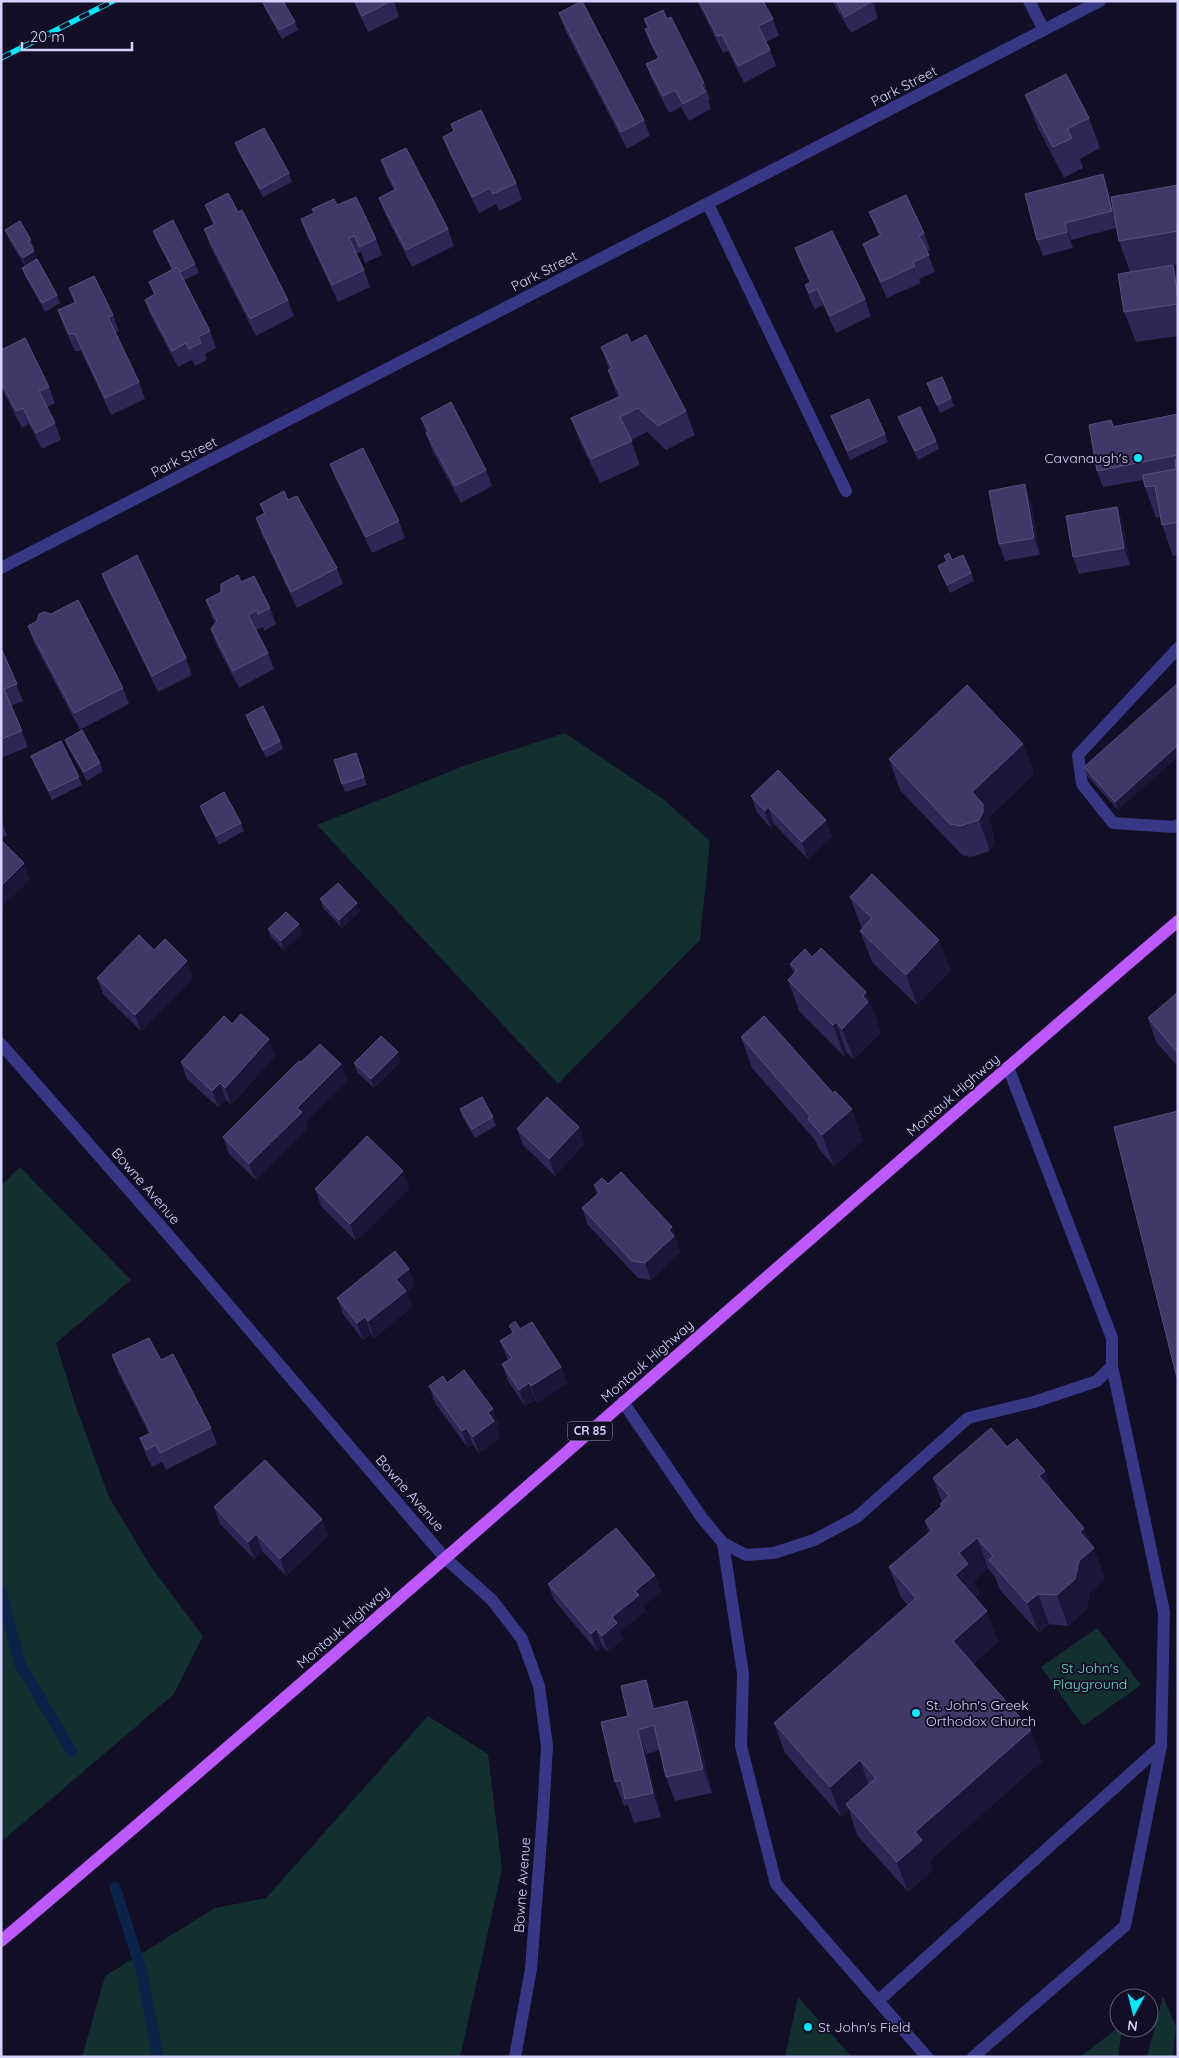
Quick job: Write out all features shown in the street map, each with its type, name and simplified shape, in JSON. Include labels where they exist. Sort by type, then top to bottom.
[{"type":"main road","name":"Montauk Highway","points":[[1,1941],[158,1809],[623,1402],[1178,921]]},
{"type":"street","points":[[1030,1],[1044,30]]},
{"type":"street","name":"Park Street","points":[[1,568],[1100,1]]},
{"type":"street","points":[[708,204],[846,491]]},
{"type":"street","points":[[1178,648],[1078,755],[1082,784],[1113,823],[1174,827],[1178,825]]},
{"type":"street","name":"Bowne Avenue","points":[[1,1044],[165,1230],[445,1558],[492,1600],[522,1639],[539,1686],[547,1746],[531,1969],[515,2057]]},
{"type":"street","points":[[973,2057],[1125,1926],[1161,1746],[1164,1612],[1112,1366],[1112,1338],[1008,1067]]},
{"type":"street","points":[[623,1402],[702,1518],[723,1543],[746,1555],[774,1553],[814,1540],[857,1517],[968,1418],[1034,1402],[1098,1381],[1112,1366]]},
{"type":"street","points":[[723,1543],[743,1674],[741,1746],[776,1884],[927,2057]]},
{"type":"street","points":[[878,2001],[1161,1746]]},
{"type":"green space","points":[[565,733],[663,799],[710,841],[700,940],[558,1084],[317,825],[466,765]]},
{"type":"green space","points":[[20,1167],[131,1280],[56,1343],[75,1404],[109,1497],[151,1567],[203,1636],[174,1694],[1,1842],[1,1186]]},
{"type":"green space","name":"St John's Playground","points":[[1097,1628],[1141,1685],[1083,1726],[1041,1667]]},
{"type":"green space","points":[[428,1716],[488,1754],[502,1869],[460,2057],[82,2057],[105,1976],[215,1908],[266,1898]]},
{"type":"green space","points":[[1163,1996],[1176,2027],[1173,2057],[1147,2057],[1152,2038],[1159,2038],[1159,2011]]},
{"type":"green space","name":"St John's Field","points":[[798,1997],[852,2057],[785,2057]]},
{"type":"green space","points":[[1109,2035],[1109,2038],[1121,2038],[1118,2057],[1080,2057]]},
{"type":"building","points":[[265,1],[283,1],[295,22],[279,30],[263,3]]},
{"type":"building","points":[[355,1],[391,1],[362,16]]},
{"type":"building","points":[[582,1],[644,120],[621,132],[559,13]]},
{"type":"building","points":[[699,1],[763,1],[773,19],[758,26],[770,50],[738,66],[722,35],[717,36]]},
{"type":"building","points":[[836,1],[872,1],[845,17]]},
{"type":"building","points":[[663,10],[667,19],[671,17],[704,83],[701,84],[705,92],[683,104],[675,90],[663,96],[646,64],[659,58],[645,29],[649,28],[644,19]]},
{"type":"building","points":[[1066,74],[1089,118],[1067,129],[1072,138],[1053,147],[1025,95]]},
{"type":"building","points":[[481,110],[516,183],[493,194],[490,188],[472,197],[443,137],[454,131],[451,124]]},
{"type":"building","points":[[264,128],[289,173],[260,189],[235,143]]},
{"type":"building","points":[[406,148],[448,229],[406,250],[379,198],[396,189],[381,160]]},
{"type":"building","points":[[1103,174],[1112,211],[1065,223],[1067,232],[1037,240],[1025,194]]},
{"type":"building","points":[[1178,185],[1178,231],[1119,241],[1111,197]]},
{"type":"building","points":[[228,193],[238,212],[242,210],[288,300],[250,319],[204,229],[215,224],[205,205]]},
{"type":"building","points":[[906,195],[924,233],[919,236],[929,255],[913,262],[915,266],[881,282],[863,244],[881,235],[869,212]]},
{"type":"building","points":[[356,197],[376,239],[359,247],[355,236],[349,238],[364,270],[332,285],[301,219],[314,213],[312,209],[334,199],[337,205]]},
{"type":"building","points":[[173,220],[195,264],[180,272],[177,267],[173,269],[153,231]]},
{"type":"building","points":[[20,221],[31,240],[28,241],[34,251],[23,258],[5,230]]},
{"type":"building","points":[[832,231],[865,299],[830,316],[817,289],[809,293],[805,285],[811,282],[795,248]]},
{"type":"building","points":[[37,259],[57,295],[42,303],[22,268]]},
{"type":"building","points":[[1173,265],[1178,304],[1124,312],[1118,274]]},
{"type":"building","points":[[177,267],[210,331],[198,337],[201,343],[189,349],[186,343],[172,351],[145,300],[155,294],[149,282]]},
{"type":"building","points":[[94,276],[113,315],[108,317],[139,382],[105,398],[75,334],[69,334],[58,310],[76,302],[69,288]]},
{"type":"building","points":[[627,334],[631,343],[646,335],[686,411],[658,426],[638,408],[620,417],[632,441],[591,459],[571,418],[621,396],[608,370],[612,368],[601,347]]},
{"type":"building","points":[[25,338],[49,387],[39,391],[55,423],[36,433],[23,408],[16,411],[1,382],[1,350]]},
{"type":"building","points":[[942,377],[951,398],[937,405],[927,383]]},
{"type":"building","points":[[869,399],[885,434],[847,451],[831,416]]},
{"type":"building","points":[[451,402],[486,470],[455,486],[426,433],[429,432],[421,418]]},
{"type":"building","points":[[920,407],[936,441],[915,451],[898,417]]},
{"type":"building","points":[[1178,414],[1178,455],[1097,471],[1089,425],[1111,420],[1113,427]]},
{"type":"building","points":[[363,448],[399,521],[366,537],[330,464]]},
{"type":"building","points":[[1175,460],[1178,460],[1178,522],[1162,525],[1155,486],[1145,487],[1143,475],[1176,469]]},
{"type":"building","points":[[1025,484],[1034,538],[999,544],[989,491]]},
{"type":"building","points":[[284,491],[288,500],[297,496],[337,568],[291,592],[256,518],[265,513],[260,504]]},
{"type":"building","points":[[1117,507],[1124,548],[1073,557],[1066,516]]},
{"type":"building","points":[[949,553],[952,560],[963,555],[971,573],[947,585],[938,566],[947,561],[944,556]]},
{"type":"building","points":[[137,555],[186,658],[152,676],[102,574]]},
{"type":"building","points":[[238,575],[241,582],[254,576],[270,608],[258,614],[257,610],[248,615],[268,653],[233,671],[211,629],[217,621],[206,600],[221,592],[221,584]]},
{"type":"building","points":[[78,600],[123,688],[74,713],[28,626],[37,621],[39,614],[44,612],[51,614]]},
{"type":"building","points":[[1,648],[17,684],[4,689],[22,731],[1,739]]},
{"type":"building","points":[[1178,683],[1178,745],[1115,802],[1084,767]]},
{"type":"building","points":[[967,685],[1023,744],[972,792],[983,804],[983,812],[979,820],[960,826],[950,824],[889,759]]},
{"type":"building","points":[[263,706],[280,741],[263,750],[246,715]]},
{"type":"building","points":[[82,730],[100,763],[84,772],[65,740]]},
{"type":"building","points":[[61,741],[79,777],[49,791],[31,756]]},
{"type":"building","points":[[356,753],[364,777],[342,784],[334,760]]},
{"type":"building","points":[[778,770],[826,820],[802,842],[768,807],[765,811],[751,796]]},
{"type":"building","points":[[224,792],[241,823],[216,836],[200,806]]},
{"type":"building","points":[[1,842],[24,863],[1,886]]},
{"type":"building","points":[[872,874],[939,940],[906,975],[860,931],[872,918],[850,897]]},
{"type":"building","points":[[338,883],[357,903],[339,920],[320,899]]},
{"type":"building","points":[[286,912],[299,924],[281,941],[268,929]]},
{"type":"building","points":[[139,935],[154,950],[165,939],[187,961],[135,1015],[97,978]]},
{"type":"building","points":[[821,948],[866,992],[863,996],[868,1002],[842,1029],[836,1022],[833,1025],[788,980],[797,970],[790,964],[805,949],[812,957]]},
{"type":"building","points":[[1178,992],[1178,1053],[1148,1018]]},
{"type":"building","points":[[241,1014],[269,1039],[225,1088],[220,1083],[212,1091],[181,1062],[224,1016],[232,1024]]},
{"type":"building","points":[[764,1016],[833,1093],[835,1091],[852,1109],[822,1135],[808,1119],[810,1116],[741,1037]]},
{"type":"building","points":[[381,1036],[398,1052],[371,1079],[354,1063]]},
{"type":"building","points":[[320,1044],[341,1064],[297,1108],[302,1112],[249,1164],[223,1137],[299,1061],[301,1062]]},
{"type":"building","points":[[482,1097],[493,1117],[472,1129],[460,1109]]},
{"type":"building","points":[[547,1097],[579,1127],[549,1159],[517,1129]]},
{"type":"building","points":[[1178,1111],[1178,1382],[1114,1127]]},
{"type":"building","points":[[367,1136],[403,1171],[350,1224],[315,1189]]},
{"type":"building","points":[[621,1172],[672,1227],[669,1230],[674,1236],[645,1263],[632,1261],[582,1208],[600,1192],[594,1185],[602,1178],[608,1184]]},
{"type":"building","points":[[395,1251],[409,1269],[396,1279],[406,1291],[368,1321],[365,1317],[357,1323],[337,1298]]},
{"type":"building","points":[[515,1321],[520,1329],[532,1322],[561,1367],[531,1386],[529,1383],[519,1390],[502,1364],[512,1358],[500,1341],[514,1332],[509,1326]]},
{"type":"building","points":[[149,1338],[161,1360],[173,1354],[211,1428],[160,1453],[156,1445],[146,1450],[140,1438],[151,1433],[112,1355]]},
{"type":"building","points":[[464,1370],[493,1409],[488,1412],[494,1421],[473,1437],[466,1428],[462,1431],[429,1386],[443,1376],[447,1383]]},
{"type":"building","name":"St. John's Greek Orthodox Church","points":[[991,1428],[1007,1447],[1017,1439],[1045,1471],[1039,1476],[1084,1528],[1080,1532],[1094,1548],[1079,1561],[1075,1579],[1057,1595],[1038,1594],[1027,1603],[989,1560],[993,1556],[977,1538],[959,1553],[968,1564],[955,1575],[987,1611],[953,1641],[1031,1730],[915,1832],[922,1840],[897,1862],[846,1804],[876,1778],[860,1760],[830,1787],[774,1723],[916,1598],[889,1567],[932,1530],[925,1521],[942,1506],[940,1504],[949,1496],[933,1478]]},
{"type":"building","points":[[265,1460],[322,1519],[280,1559],[256,1534],[248,1542],[214,1507]]},
{"type":"building","points":[[616,1528],[655,1575],[635,1591],[639,1595],[612,1617],[617,1623],[602,1636],[596,1629],[591,1634],[548,1584]]},
{"type":"building","points":[[646,1680],[653,1709],[687,1701],[703,1769],[666,1777],[654,1725],[638,1730],[653,1793],[625,1799],[621,1780],[615,1782],[601,1722],[628,1716],[621,1686]]},
{"type":"waterway","points":[[1,1592],[20,1664],[72,1752]]},
{"type":"waterway","points":[[115,1887],[142,1973],[158,2057]]},
{"type":"railway","points":[[1,58],[113,1]]},
{"type":"place","name":"Cavanaugh's","points":[[1138,458]]},
{"type":"place","name":"St. John's Greek Orthodox Church","points":[[916,1713]]},
{"type":"place","name":"St John's Field","points":[[808,2027]]}]
